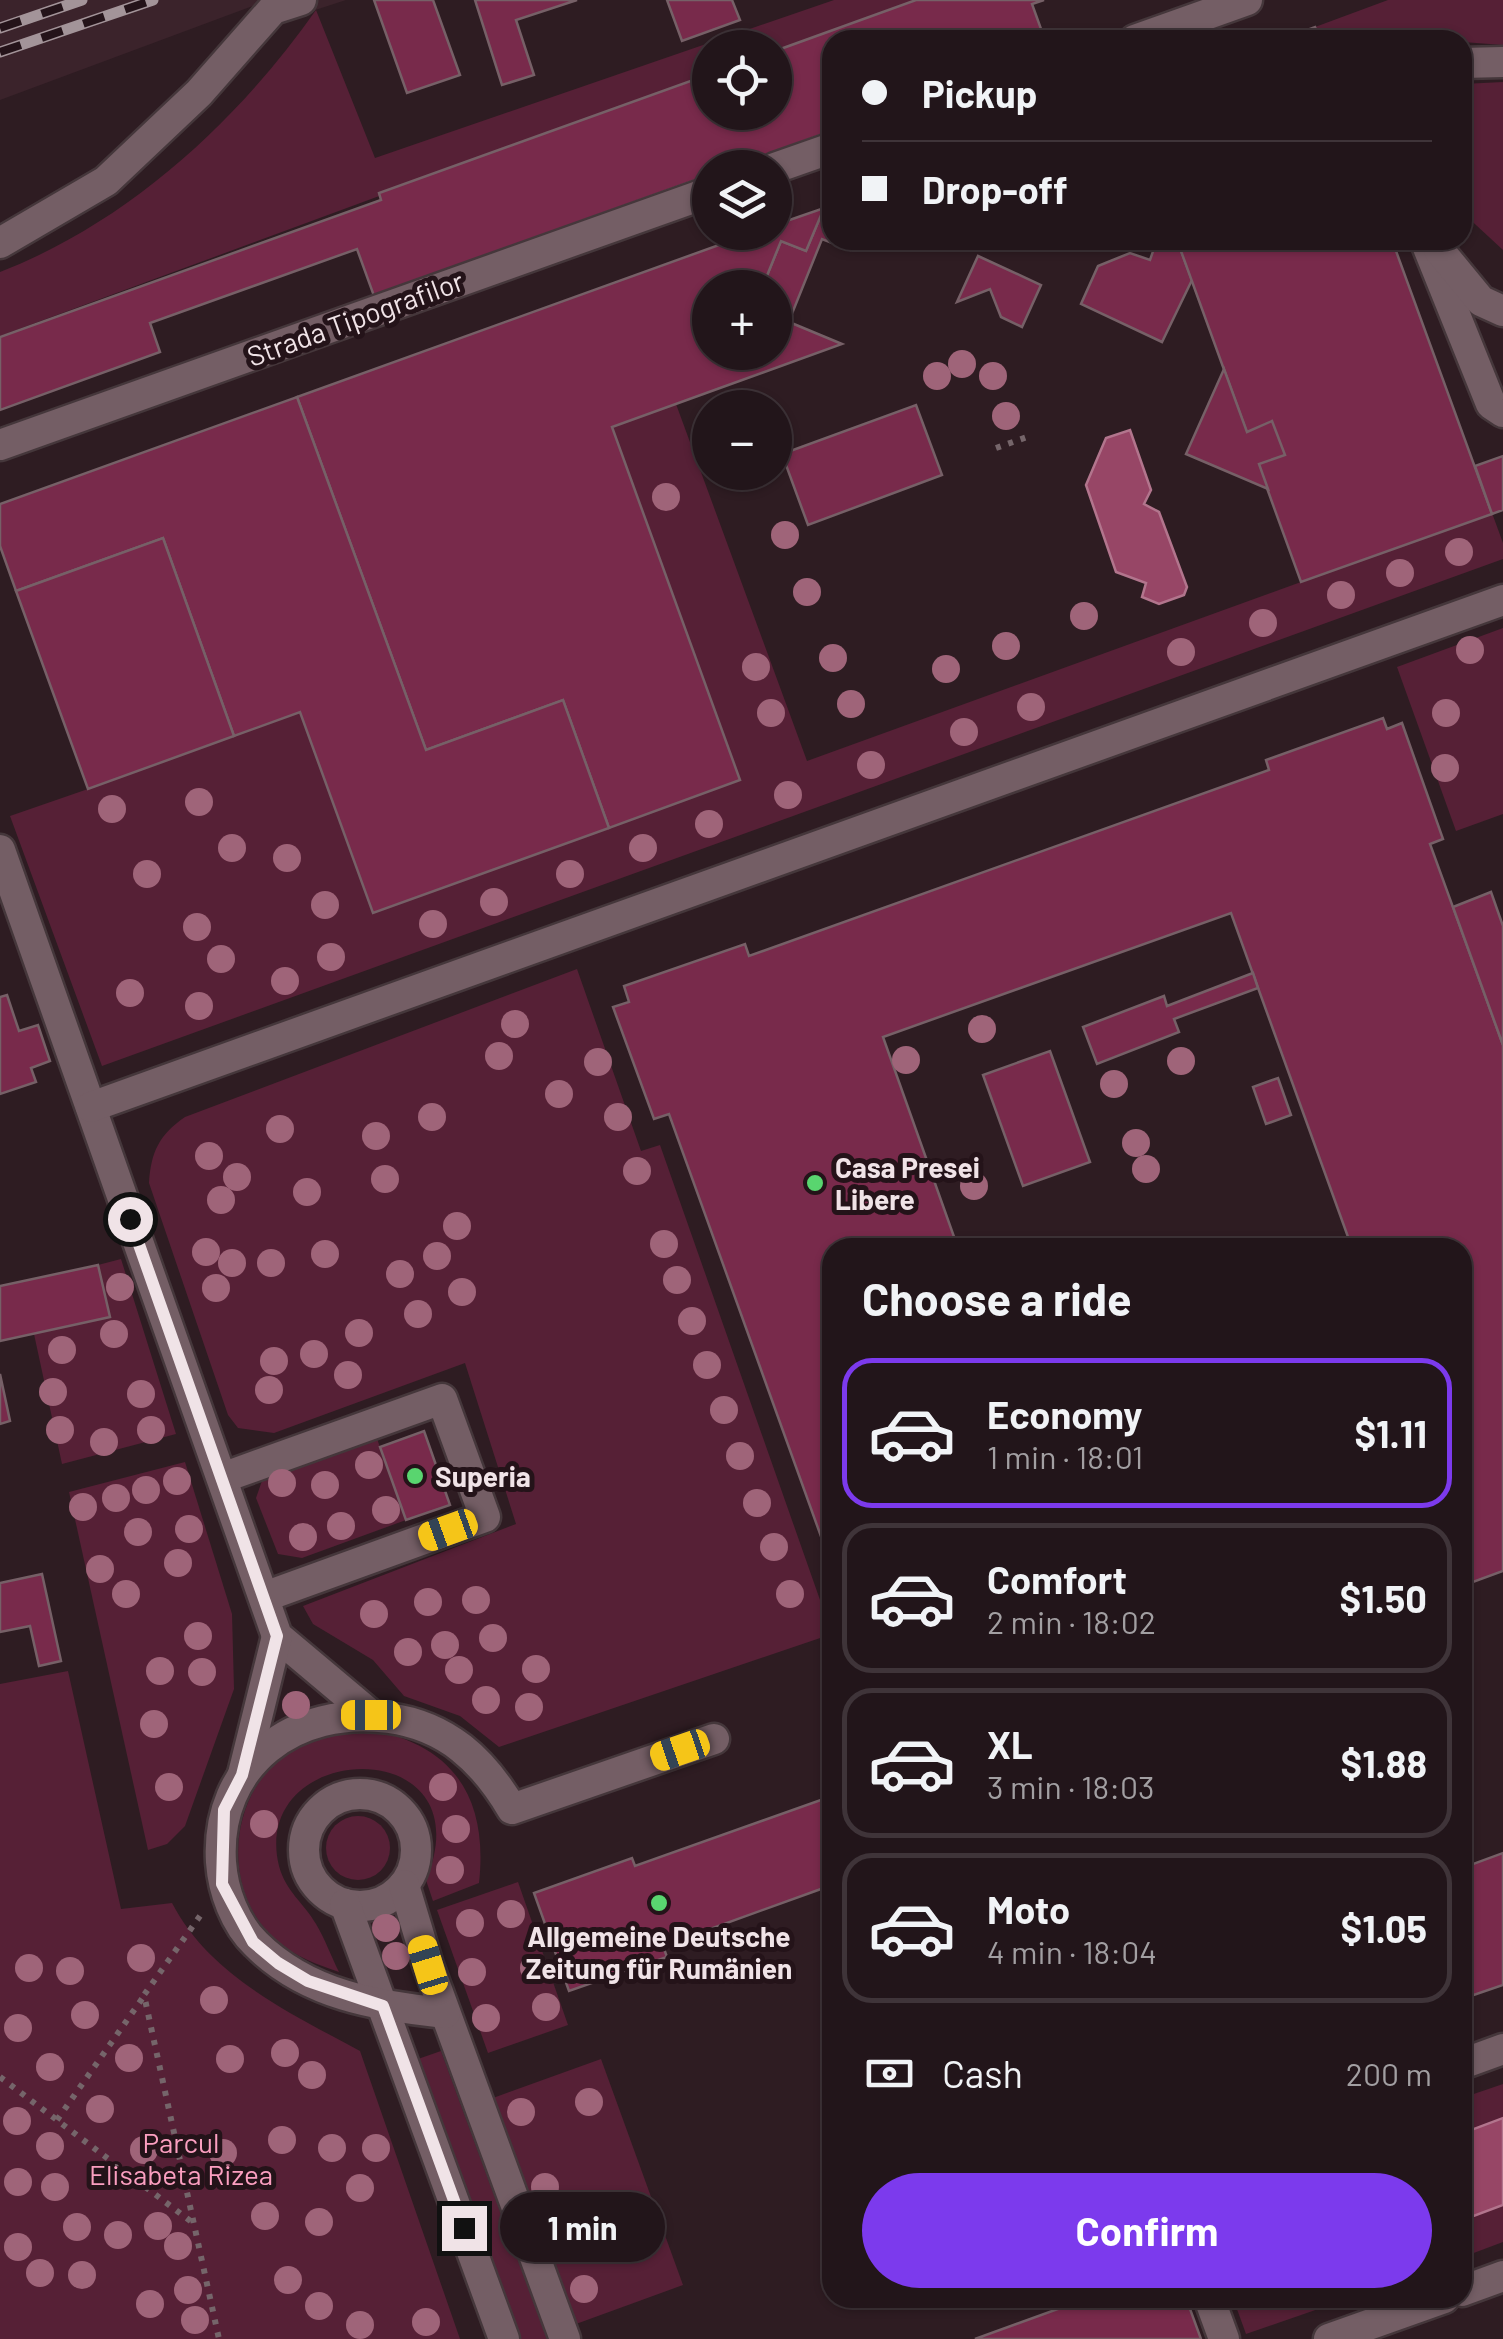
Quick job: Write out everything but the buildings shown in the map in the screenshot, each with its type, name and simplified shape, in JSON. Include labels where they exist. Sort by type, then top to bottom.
[{"type":"street","points":[[0,243],[106,181],[198,93],[273,9],[300,0]]},
{"type":"street","points":[[1163,30],[1247,0]]},
{"type":"street","points":[[1472,62],[1503,62]]},
{"type":"street","points":[[792,162],[822,152]]},
{"type":"street","name":"Strada Tipografilor","points":[[0,445],[692,198]]},
{"type":"street","points":[[1432,250],[1490,404],[1503,412]]},
{"type":"street","points":[[1437,250],[1481,301],[1503,310]]},
{"type":"street","points":[[91,1108],[1503,600]]},
{"type":"street","points":[[0,850],[277,1636],[371,1715]]},
{"type":"street","points":[[222,1478],[442,1399],[485,1517],[264,1597]]},
{"type":"street","points":[[277,1636],[242,1775],[224,1810],[222,1884],[253,1942],[308,1981],[383,2006],[445,2013]]},
{"type":"street","points":[[242,1775],[269,1747],[298,1727],[336,1715],[371,1715],[408,1720],[468,1750],[512,1808],[714,1738]]},
{"type":"street","points":[[345,1904],[377,1903],[404,1885],[416,1852],[406,1818],[378,1796],[342,1796],[314,1818],[304,1851],[316,1884],[345,1904],[504,2339]]},
{"type":"street","points":[[404,1885],[445,2013],[565,2339]]},
{"type":"street","points":[[1472,2061],[1503,2050]]},
{"type":"street","points":[[1472,2287],[1503,2276]]},
{"type":"street","points":[[1213,2308],[1224,2339]]},
{"type":"street","points":[[1330,2339],[1385,2308]]},
{"type":"path","points":[[996,448],[1028,436]]},
{"type":"path","points":[[57,2120],[222,1884]]},
{"type":"path","points":[[144,1995],[219,2339]]},
{"type":"path","points":[[0,2077],[194,2224]]},
{"type":"shaded area","points":[[0,0],[346,0],[266,26],[258,4],[0,100]]},
{"type":"shaded area","points":[[1130,430],[1151,490],[1144,504],[1159,512],[1187,587],[1184,595],[1159,604],[1142,597],[1146,583],[1116,572],[1086,485],[1106,438]]},
{"type":"shaded area","points":[[1503,2118],[1503,2205],[1472,2217],[1472,2130]]},
{"type":"green space","points":[[834,0],[916,0],[833,30],[822,30],[822,34],[792,45],[792,30],[747,30]]},
{"type":"green space","points":[[1388,0],[1503,0],[1503,45],[1472,43],[1472,30],[1307,30]]},
{"type":"green space","points":[[316,10],[375,158],[692,49],[692,81],[0,336],[0,272],[93,226],[177,164],[252,91]]},
{"type":"green space","points":[[1503,82],[1503,250],[1472,221],[1472,84]]},
{"type":"green space","points":[[1180,250],[1396,250],[1503,543],[1503,559],[102,1066],[10,816],[88,789],[0,546],[0,504],[297,397],[610,828],[740,779],[612,427],[676,404],[692,448],[692,490],[708,490],[807,761],[1301,582]]},
{"type":"green space","points":[[1503,628],[1503,814],[1456,831],[1397,667]]},
{"type":"green space","points":[[577,969],[641,1151],[660,1145],[822,1606],[822,1637],[499,1747],[460,1716],[404,1696],[373,1660],[313,1624],[303,1606],[516,1524],[465,1363],[274,1433],[238,1428],[228,1415],[149,1183],[154,1153],[185,1117]]},
{"type":"green space","points":[[121,1259],[176,1434],[62,1464],[34,1334],[109,1317],[98,1265]]},
{"type":"green space","points":[[376,1436],[406,1520],[302,1558],[278,1554],[256,1498],[263,1478]]},
{"type":"green space","points":[[185,1462],[232,1614],[234,1689],[185,1826],[167,1844],[148,1850],[69,1492]]},
{"type":"green space","name":"Parcul Elisabeta Rizea","points":[[68,1671],[121,1909],[172,1903],[188,1929],[230,1972],[280,2007],[360,2051],[460,2339],[0,2339],[0,1684]]},
{"type":"green space","points":[[359,1728],[417,1745],[456,1776],[477,1822],[479,1883],[433,1901],[426,1880],[436,1831],[425,1797],[399,1776],[364,1769],[328,1775],[298,1793],[279,1824],[279,1866],[286,1883],[319,1930],[339,1972],[291,1951],[258,1919],[245,1894],[239,1866],[239,1837],[245,1809],[276,1761],[307,1741]]},
{"type":"green space","points":[[358,1816],[381,1825],[390,1848],[381,1871],[358,1880],[335,1871],[326,1848],[335,1825]]},
{"type":"green space","points":[[518,1882],[568,2025],[488,2053],[437,1910]]},
{"type":"green space","points":[[441,2051],[547,2339],[520,2339],[418,2059]]},
{"type":"green space","points":[[601,2059],[683,2285],[576,2324],[493,2098]]},
{"type":"green space","points":[[1503,2084],[1503,2118],[1472,2130],[1472,2095]]},
{"type":"green space","points":[[1503,2205],[1503,2242],[1472,2254],[1472,2217]]},
{"type":"green space","points":[[1237,2308],[1321,2308],[1246,2334]]},
{"type":"railway","points":[[0,28],[82,0]]},
{"type":"railway","points":[[0,52],[153,0]]},
{"type":"place","name":"Casa Presei Libere","points":[[815,1183]]},
{"type":"place","name":"Superia","points":[[415,1476]]},
{"type":"place","name":"Allgemeine Deutsche Zeitung für Rumänien","points":[[659,1903]]},
{"type":"route","points":[[130,1219],[277,1636],[242,1775],[224,1810],[220,1846],[222,1884],[253,1942],[278,1963],[308,1981],[383,2006],[464,2228]]}]
